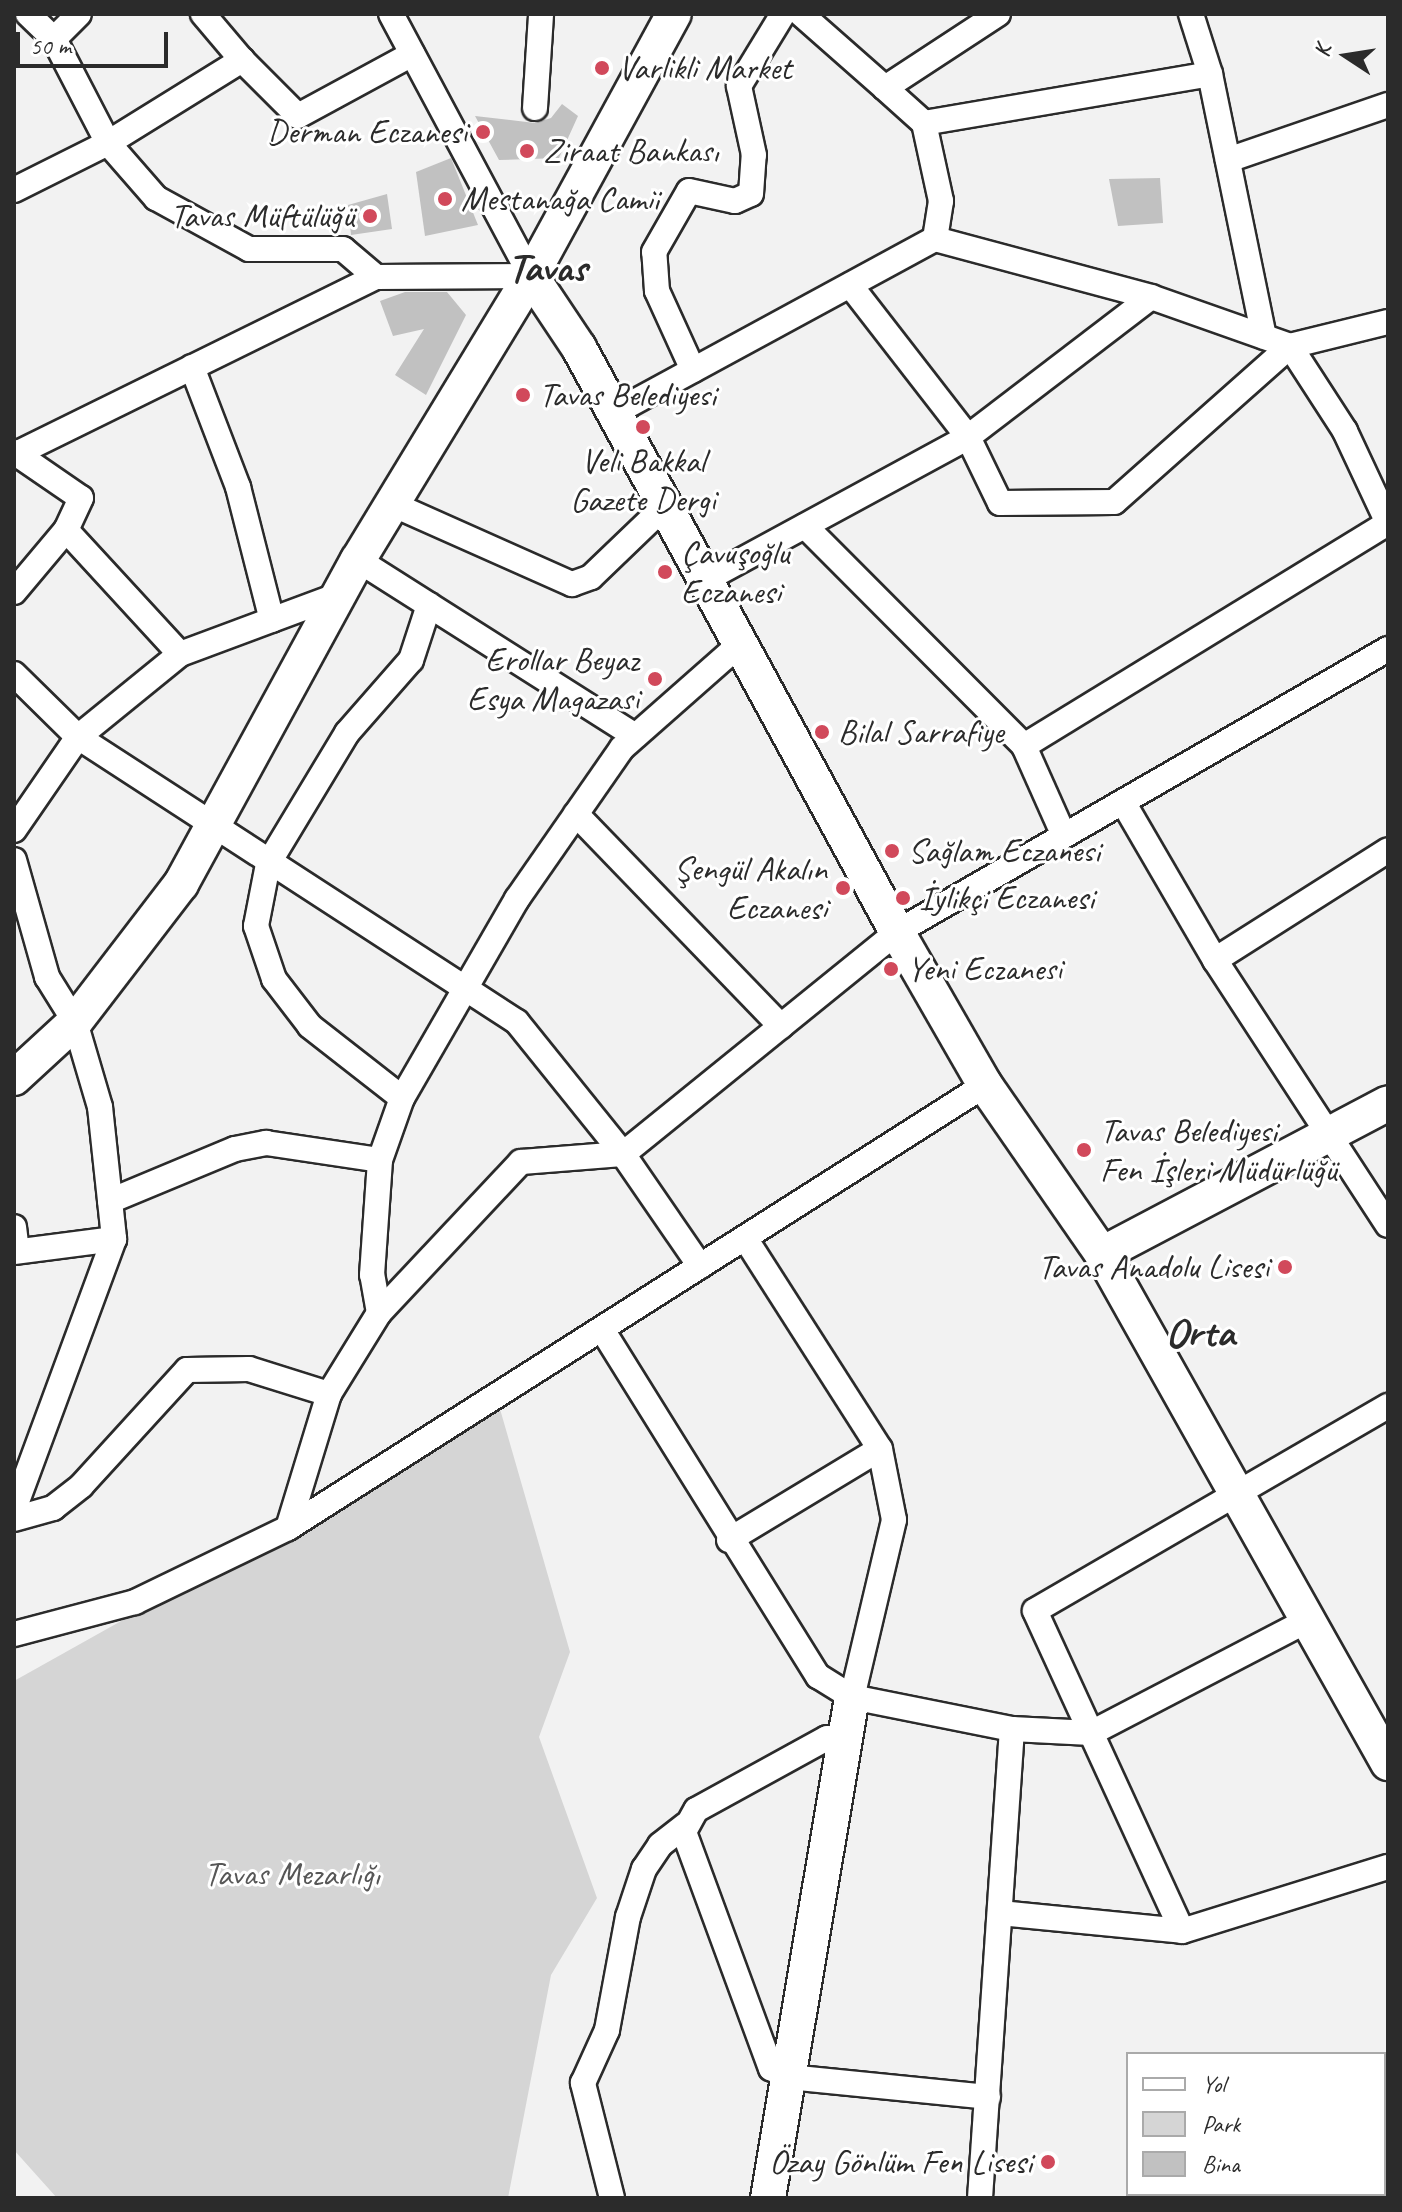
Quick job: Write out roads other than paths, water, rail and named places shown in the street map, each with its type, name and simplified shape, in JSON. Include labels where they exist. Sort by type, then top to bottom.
[{"type":"street","points":[[28,14],[54,39],[108,143],[156,198],[249,249],[343,249],[376,277]]},
{"type":"street","points":[[54,39],[79,14]]},
{"type":"street","points":[[203,14],[242,60],[298,116],[412,54]]},
{"type":"street","points":[[391,14],[531,276],[614,413],[897,932],[985,1085],[1102,1254],[1233,1493],[1388,1763]]},
{"type":"street","points":[[535,108],[541,14]]},
{"type":"street","points":[[14,1078],[75,1022],[181,884],[215,830],[358,560],[531,276],[674,14]]},
{"type":"street","points":[[693,370],[654,281],[654,252],[689,191],[735,201],[751,194],[754,155],[739,86],[783,14]]},
{"type":"street","points":[[801,14],[924,123],[941,201],[935,239]]},
{"type":"street","points":[[885,88],[998,14]]},
{"type":"street","points":[[1198,16],[1264,337]]},
{"type":"street","points":[[14,190],[108,143],[242,60]]},
{"type":"street","points":[[924,123],[1210,74]]},
{"type":"street","points":[[1228,160],[1388,105]]},
{"type":"street","points":[[614,413],[935,239],[1151,297],[1290,346],[1345,431],[1388,523],[1024,746]]},
{"type":"street","points":[[14,592],[66,530],[81,498],[15,453],[376,277],[531,276]]},
{"type":"street","points":[[850,285],[968,437],[1000,503],[1114,502],[1290,346],[1388,322]]},
{"type":"street","points":[[705,580],[968,437],[1151,297]]},
{"type":"street","points":[[192,367],[238,487],[272,620]]},
{"type":"street","points":[[392,504],[572,584],[591,577],[665,506]]},
{"type":"street","points":[[805,526],[1024,746],[1064,836]]},
{"type":"street","points":[[66,530],[180,654]]},
{"type":"street","points":[[358,560],[635,736]]},
{"type":"street","points":[[14,830],[78,737],[180,654],[339,595]]},
{"type":"street","points":[[402,1098],[324,1040],[274,979],[256,926],[268,864],[347,733],[411,660],[429,605]]},
{"type":"street","points":[[379,1313],[372,1275],[380,1160],[402,1098],[517,899],[576,814],[635,736],[740,644]]},
{"type":"street","points":[[288,1528],[329,1394],[379,1313],[521,1162],[623,1154],[897,932],[1388,649]]},
{"type":"street","points":[[14,674],[78,737],[215,830],[517,1022],[623,1154],[700,1266]]},
{"type":"street","points":[[1123,802],[1215,960],[1332,1132],[1388,1225]]},
{"type":"street","points":[[576,814],[781,1026]]},
{"type":"street","points":[[1215,960],[1388,850]]},
{"type":"street","points":[[14,860],[47,977],[75,1022],[100,1107],[114,1239],[14,1510]]},
{"type":"street","points":[[14,1634],[135,1602],[288,1528],[603,1331],[985,1085]]},
{"type":"street","points":[[1102,1254],[1388,1103]]},
{"type":"street","points":[[110,1201],[235,1149],[266,1143],[380,1160]]},
{"type":"street","points":[[745,1238],[880,1449],[894,1520],[844,1740],[768,2198]]},
{"type":"street","points":[[15,1243],[114,1239]]},
{"type":"street","points":[[603,1331],[729,1540],[818,1676],[852,1697],[1012,1729],[1091,1733],[1308,1620]]},
{"type":"street","points":[[14,1519],[53,1508],[81,1486],[187,1370],[249,1369],[329,1394]]},
{"type":"street","points":[[1182,1931],[1035,1611],[1233,1493],[1388,1406]]},
{"type":"street","points":[[729,1540],[880,1449]]},
{"type":"street","points":[[980,2198],[1012,1729]]},
{"type":"street","points":[[612,2198],[583,2083],[607,2030],[628,1917],[644,1869],[660,1845],[686,1825],[696,1810],[827,1738],[844,1740]]},
{"type":"street","points":[[686,1825],[684,1840],[771,2068],[788,2077],[988,2097]]},
{"type":"street","points":[[1000,1913],[1182,1931],[1388,1867]]},
{"type":"place","name":"Varlikli Market","points":[[602,68]]},
{"type":"place","name":"Derman Eczanesi","points":[[483,132]]},
{"type":"place","name":"Ziraat Bankası","points":[[527,151]]},
{"type":"place","name":"Mestanağa Camii","points":[[445,199]]},
{"type":"place","name":"Tavas Müftülüğü","points":[[370,216]]},
{"type":"place","name":"Tavas Belediyesi","points":[[523,395]]},
{"type":"place","name":"Veli Bakkal Gazete Dergi","points":[[643,427]]},
{"type":"place","name":"Çavuşoğlu Eczanesi","points":[[665,572]]},
{"type":"place","name":"Erollar Beyaz Esya Magazasi","points":[[655,679]]},
{"type":"place","name":"Bilal Sarrafiye","points":[[822,732]]},
{"type":"place","name":"Sağlam Eczanesi","points":[[892,851]]},
{"type":"place","name":"Şengül Akalın Eczanesi","points":[[843,888]]},
{"type":"place","name":"İylikçi Eczanesi","points":[[903,898]]},
{"type":"place","name":"Yeni Eczanesi","points":[[891,969]]},
{"type":"place","name":"Tavas Belediyesi Fen İşleri Müdürlüğü","points":[[1084,1150]]},
{"type":"place","name":"Tavas Anadolu Lisesi","points":[[1285,1267]]},
{"type":"place","name":"Özay Gönlüm Fen Lisesi","points":[[1048,2162]]},
{"type":"district","name":"Tavas","points":[[547,268]]},
{"type":"district","name":"Orta","points":[[1200,1333]]},
{"type":"park label","name":"Tavas Mezarlığı","points":[[292,1874]]}]
